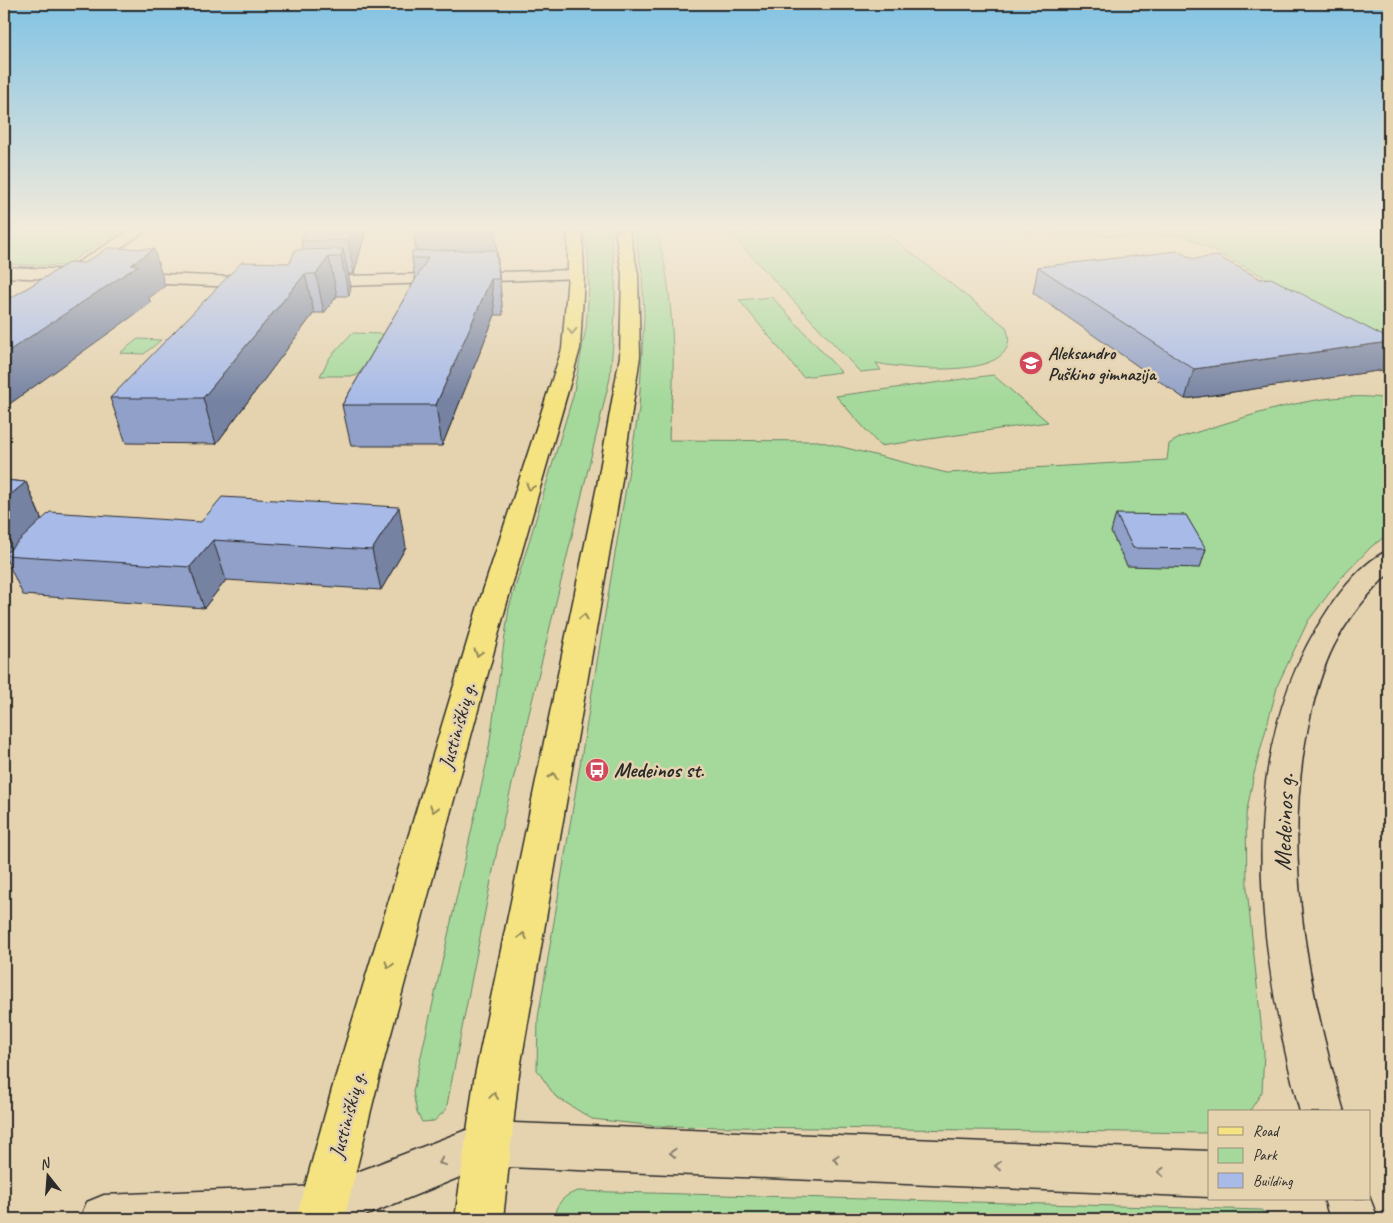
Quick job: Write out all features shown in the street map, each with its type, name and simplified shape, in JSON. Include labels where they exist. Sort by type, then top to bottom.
[{"type":"main road","name":"Justiniškių g.","points":[[328,1216],[356,1082],[492,606],[571,349],[575,287]]},
{"type":"main road","points":[[479,1219],[487,1144],[498,1070],[608,486],[630,356],[630,287]]},
{"type":"street","name":"Medeinos g.","points":[[1322,1110],[1286,954],[1280,870],[1281,801],[1286,751],[1296,703],[1311,664],[1352,595],[1389,559]]},
{"type":"street","points":[[104,1219],[328,1216],[487,1144],[1208,1174]]},
{"type":"street","points":[[1347,1200],[1354,1219]]},
{"type":"green space","points":[[589,287],[615,287],[610,378],[501,830],[446,1110],[434,1121],[422,1122],[417,1113],[413,1092],[487,761],[509,608],[573,396],[586,328]]},
{"type":"green space","points":[[643,287],[668,287],[673,349],[673,386],[669,440],[818,441],[947,473],[1167,460],[1169,444],[1181,437],[1257,414],[1310,401],[1336,398],[1363,397],[1389,399],[1389,534],[1372,546],[1340,579],[1308,621],[1278,684],[1254,774],[1246,815],[1247,889],[1264,1052],[1262,1092],[1250,1110],[1208,1110],[1208,1133],[655,1126],[592,1119],[555,1096],[537,1070],[538,1018],[639,409],[644,317]]},
{"type":"green space","points":[[781,287],[955,287],[1006,327],[1008,345],[999,357],[982,365],[935,369],[876,363],[881,370],[860,372]]},
{"type":"green space","points":[[1284,287],[1389,287],[1389,341]]},
{"type":"green space","points":[[772,297],[841,372],[803,377],[739,300]]},
{"type":"green space","points":[[352,333],[384,334],[380,350],[356,376],[320,376],[330,357]]},
{"type":"green space","points":[[138,339],[161,340],[144,354],[120,353]]},
{"type":"green space","points":[[993,375],[1048,422],[880,446],[836,396]]},
{"type":"green space","points":[[578,1191],[1261,1210],[1273,1219],[555,1219],[561,1201],[568,1195]]},
{"type":"building","points":[[29,287],[106,287],[4,354],[4,302]]},
{"type":"building","points":[[218,287],[294,287],[203,398],[110,398]]},
{"type":"building","points":[[411,287],[487,287],[436,405],[342,405]]},
{"type":"building","points":[[1069,287],[1289,287],[1389,339],[1389,342],[1194,369]]},
{"type":"building","points":[[4,480],[26,482],[4,500]]},
{"type":"building","points":[[222,497],[399,507],[372,550],[213,540],[190,567],[4,555],[50,512],[201,522]]},
{"type":"building","points":[[1116,514],[1186,515],[1206,549],[1133,548]]},
{"type":"place","name":"Aleksandro Puškino gimnazija","points":[[1031,363]]},
{"type":"place","name":"Medeinos st.","points":[[597,770]]}]
